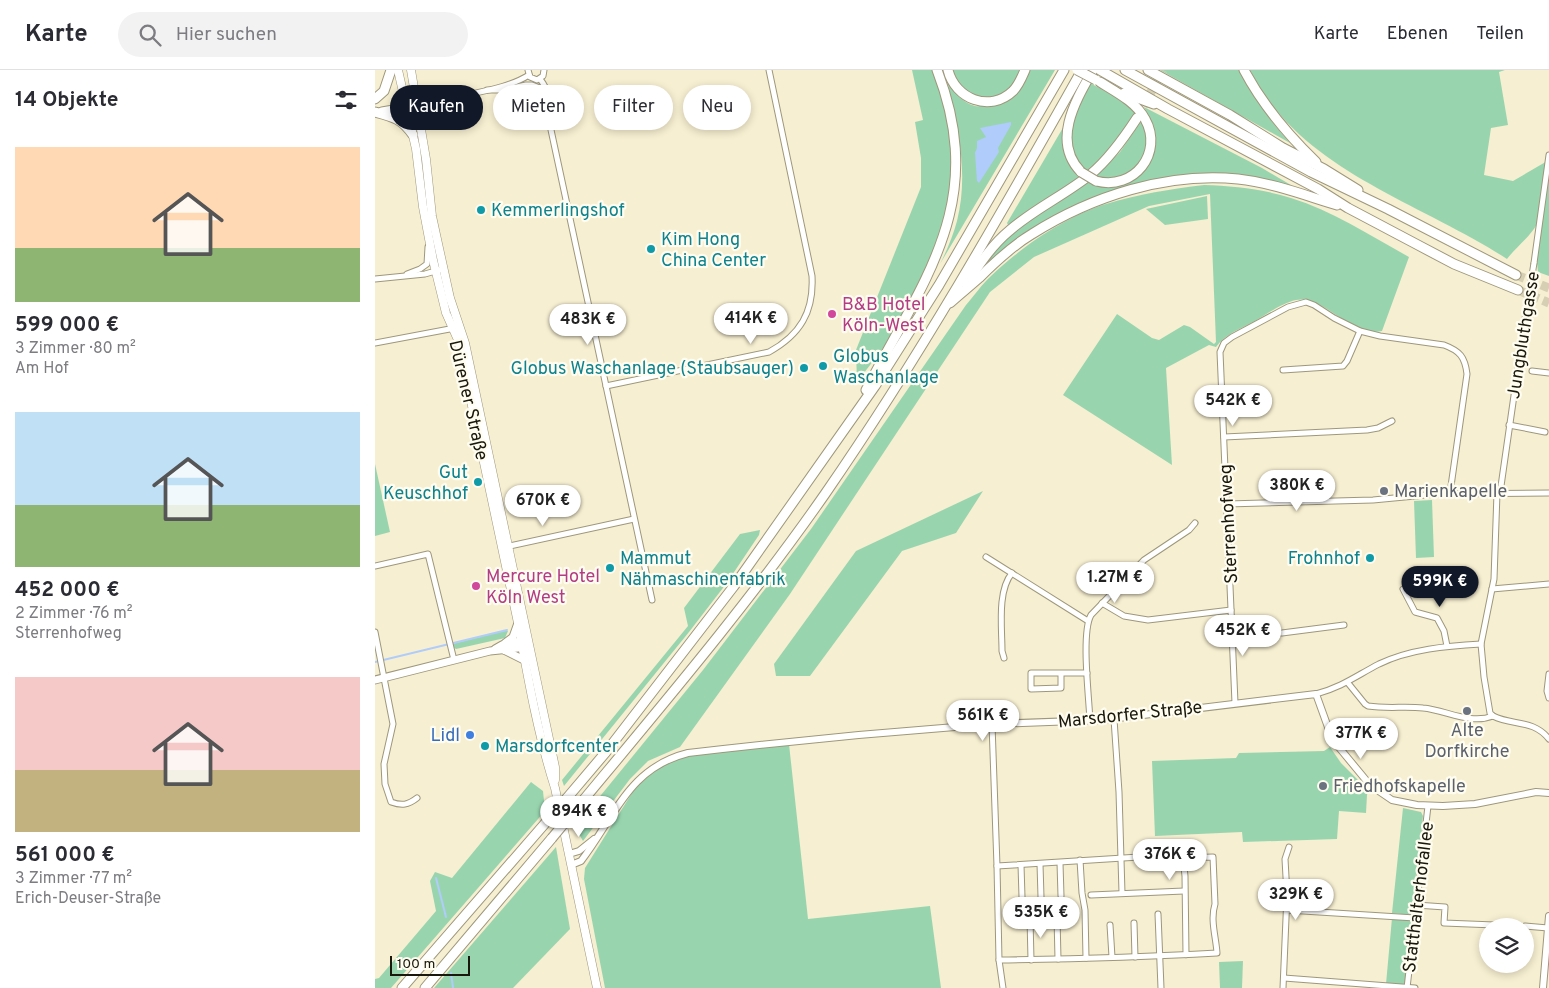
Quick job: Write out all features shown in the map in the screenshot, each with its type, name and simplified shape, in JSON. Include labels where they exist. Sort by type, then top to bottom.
[{"type":"highway","points":[[375,99],[384,91],[389,82],[391,70]]},
{"type":"highway","points":[[849,422],[928,276],[944,238],[951,213],[956,184],[956,152],[950,114],[937,70]]},
{"type":"highway","points":[[948,70],[953,84],[962,94],[975,101],[989,102],[1012,92],[1025,70]]},
{"type":"highway","points":[[402,988],[606,752],[734,586],[875,386],[939,285],[1064,70]]},
{"type":"highway","points":[[1077,70],[1129,96],[1168,109]]},
{"type":"highway","points":[[425,988],[680,684],[818,504],[881,413],[1025,172],[1083,70]]},
{"type":"highway","points":[[1098,81],[1129,101],[1141,113],[1149,127],[1151,143],[1145,162],[1139,171],[1120,182],[1096,181],[1081,172],[1071,159],[1067,132],[1070,117],[1098,70],[1318,189],[1348,208],[1454,264],[1518,290]]},
{"type":"highway","points":[[1125,70],[1311,172],[1516,274]]},
{"type":"highway","points":[[1148,70],[1230,115],[1283,148],[1324,169],[1388,209]]},
{"type":"highway","points":[[1244,70],[1258,95],[1276,120],[1292,139],[1324,169]]},
{"type":"highway","points":[[376,112],[390,110]]},
{"type":"highway","points":[[376,112],[402,122],[413,136]]},
{"type":"highway","points":[[961,293],[1000,239],[1025,219],[1091,173],[1121,142],[1137,118]]},
{"type":"highway","points":[[941,312],[1010,249],[1053,222],[1087,205],[1152,185],[1172,181],[1238,179],[1268,184],[1348,208]]},
{"type":"main road","name":"Dürener Straße","points":[[398,70],[401,85]]},
{"type":"main road","name":"Dürener Straße","points":[[411,70],[413,85]]},
{"type":"main road","name":"Dürener Straße","points":[[411,130],[416,148],[423,207],[435,272],[445,309],[458,340],[505,547],[518,623],[525,644],[523,660],[555,788],[597,988]]},
{"type":"main road","name":"Dürener Straße","points":[[421,130],[432,216],[450,298],[461,327],[525,644],[555,767],[555,788]]},
{"type":"main road","points":[[503,648],[513,637],[518,623]]},
{"type":"main road","points":[[375,680],[525,644]]},
{"type":"main road","points":[[503,648],[523,660]]},
{"type":"street","points":[[483,91],[521,80],[528,73],[534,80],[540,79],[543,76],[544,70]]},
{"type":"street","points":[[606,386],[769,352],[790,338],[806,317],[811,303],[812,276],[769,70]]},
{"type":"street","points":[[540,79],[544,85]]},
{"type":"street","points":[[487,90],[493,90]]},
{"type":"street","points":[[553,130],[652,600]]},
{"type":"street","name":"Jungbluthgasse","points":[[1493,716],[1490,712],[1484,677],[1481,644],[1492,589],[1498,493],[1527,312],[1549,156]]},
{"type":"street","points":[[402,276],[427,264],[429,240]]},
{"type":"street","points":[[375,279],[425,274],[444,269]]},
{"type":"street","name":"Sterrenhofweg","points":[[1235,703],[1220,352],[1222,347],[1232,337],[1288,307],[1302,302],[1310,303],[1360,331]]},
{"type":"street","points":[[375,343],[461,327]]},
{"type":"street","points":[[1283,370],[1343,366],[1360,331],[1380,336],[1444,345],[1453,349],[1463,357],[1467,374],[1450,493]]},
{"type":"street","points":[[1532,371],[1549,373]]},
{"type":"street","points":[[1224,437],[1367,430],[1378,428],[1392,421]]},
{"type":"street","points":[[1509,425],[1545,432]]},
{"type":"street","points":[[1227,504],[1373,500],[1450,493],[1549,492]]},
{"type":"street","points":[[505,547],[634,518]]},
{"type":"street","points":[[1090,721],[1087,673],[1088,621],[1102,603],[1144,560],[1195,524]]},
{"type":"street","points":[[375,566],[428,554],[454,660]]},
{"type":"street","points":[[986,557],[1088,621]]},
{"type":"street","points":[[1004,658],[1002,651],[1004,587],[1007,579],[1013,574]]},
{"type":"street","points":[[1492,589],[1549,584]]},
{"type":"street","points":[[1403,589],[1415,612],[1433,616],[1439,621],[1447,646]]},
{"type":"street","points":[[1102,603],[1124,616],[1148,620],[1231,610]]},
{"type":"street","points":[[1233,634],[1282,633],[1344,625]]},
{"type":"street","points":[[375,632],[393,724],[384,764],[385,784],[391,802],[398,805],[409,804],[417,798]]},
{"type":"street","name":"Marsdorfer Straße","points":[[571,865],[581,861],[633,784],[657,765],[673,757],[688,753],[822,737],[992,724],[1114,719],[1316,694],[1348,683],[1378,664],[1397,657],[1447,646],[1481,644]]},
{"type":"street","points":[[1061,673],[1061,688],[1031,689],[1031,673],[1061,673],[1087,673]]},
{"type":"street","points":[[1549,674],[1547,691],[1549,698]]},
{"type":"street","points":[[1348,683],[1368,706],[1431,709],[1481,720],[1493,716],[1534,726],[1549,739]]},
{"type":"street","points":[[1316,694],[1333,738],[1365,780],[1376,791],[1392,800],[1406,804],[1428,806],[1462,806],[1536,792],[1549,793]]},
{"type":"street","points":[[1114,719],[1119,792],[1122,893]]},
{"type":"street","points":[[992,724],[999,960],[1003,988]]},
{"type":"street","name":"Statthalterhofallee","points":[[1407,987],[1428,806]]},
{"type":"street","name":"Marsdorfer Straße","points":[[569,854],[579,851],[597,837]]},
{"type":"street","points":[[1283,988],[1287,910],[1285,859],[1289,848]]},
{"type":"street","points":[[997,866],[1072,863],[1080,860],[1155,856]]},
{"type":"street","points":[[999,960],[1112,958],[1186,955],[1217,953],[1214,933],[1213,857],[1183,858],[1187,935],[1186,955]]},
{"type":"street","points":[[1080,860],[1087,958]]},
{"type":"street","points":[[1060,863],[1061,896]]},
{"type":"street","points":[[1040,864],[1041,897]]},
{"type":"street","points":[[1021,865],[1022,898]]},
{"type":"street","points":[[1091,895],[1184,891]]},
{"type":"street","points":[[1416,905],[1445,907],[1444,923],[1479,924]]},
{"type":"street","points":[[1287,910],[1415,918]]},
{"type":"street","points":[[1158,914],[1161,988]]},
{"type":"street","points":[[1543,988],[1547,967],[1549,916]]},
{"type":"street","points":[[1057,917],[1059,959]]},
{"type":"street","points":[[1030,918],[1031,960]]},
{"type":"street","points":[[1134,923],[1135,957]]},
{"type":"street","points":[[1110,925],[1112,958]]},
{"type":"street","points":[[1534,927],[1548,928]]},
{"type":"street","points":[[1284,978],[1415,988]]},
{"type":"green space","points":[[912,70],[933,70],[943,102],[952,147],[948,202],[935,248],[906,312],[891,337],[857,382],[856,350],[921,187],[921,158],[915,122],[923,120]]},
{"type":"green space","points":[[941,70],[944,70],[951,87],[959,97],[969,104],[979,106],[992,105],[1029,70],[1055,70],[940,264],[950,243],[957,221],[962,185],[961,149],[958,130],[946,77],[944,78]]},
{"type":"green space","points":[[952,70],[1022,70],[1014,85],[1008,91],[994,98],[977,98],[959,86]]},
{"type":"green space","points":[[1160,70],[1242,70],[1263,108],[1290,143]]},
{"type":"green space","points":[[1250,70],[1505,70],[1499,72],[1508,125],[1491,128],[1484,175],[1513,181],[1549,160],[1549,276],[1538,272],[1537,263],[1542,225],[1537,224],[1507,259],[1364,181],[1330,159],[1299,134],[1272,104]]},
{"type":"green space","points":[[1090,83],[1116,97],[1134,110],[1135,115],[1112,147],[1087,172],[1072,154],[1070,148],[1072,116]]},
{"type":"green space","points":[[1144,107],[1262,168],[1296,188],[1259,178],[1235,176],[1110,193],[1017,240],[987,261],[997,248],[1020,227],[1088,182],[1102,187],[1110,187],[1123,184],[1138,176],[1153,131],[1150,118]]},
{"type":"green space","points":[[1142,120],[1146,133],[1146,145],[1144,156],[1139,165],[1121,177],[1095,176],[1120,152]]},
{"type":"green space","points":[[1064,126],[1063,140],[1068,160],[1080,177],[1008,225],[1007,223]]},
{"type":"green space","points":[[1204,185],[1259,190],[1307,203],[1351,224],[1409,257],[1382,331],[1360,328],[1317,303],[1296,300],[1280,306],[1234,332],[1224,338],[1216,347],[1209,345],[1166,368],[1172,465],[1063,395],[1117,314],[1152,338],[1159,340],[1184,325],[1190,327],[1214,344],[1216,342],[1210,194],[1149,206],[1034,257],[990,292],[790,594],[680,747],[648,761],[630,779],[583,841],[575,827],[703,670],[811,529],[966,305],[988,279],[1030,244],[1060,224],[1091,209],[1118,200]]},
{"type":"green space","points":[[1207,196],[1208,219],[1165,225],[1146,209]]},
{"type":"green space","points":[[375,464],[390,532],[375,536]]},
{"type":"green space","points":[[983,491],[956,533],[902,551],[810,676],[776,676],[774,664],[856,551]]},
{"type":"green space","points":[[1432,500],[1434,557],[1416,558],[1414,501]]},
{"type":"green space","points":[[760,530],[759,535],[726,584],[564,786],[562,780],[688,626],[684,608],[740,534]]},
{"type":"green space","points":[[508,631],[505,638],[456,649],[452,644]]},
{"type":"green space","points":[[789,744],[808,919],[930,906],[941,988],[605,988],[584,879],[585,868],[637,785],[659,768],[675,760],[691,756]]},
{"type":"green space","points":[[1330,747],[1341,763],[1369,791],[1366,813],[1339,811],[1337,839],[1243,842],[1242,832],[1155,836],[1152,761],[1236,758],[1239,753],[1324,751]]},
{"type":"green space","points":[[531,782],[543,791],[545,811],[391,988],[375,988],[375,979],[379,978],[436,911],[430,881],[435,872],[452,878]]},
{"type":"green space","points":[[1403,808],[1421,812],[1423,816],[1411,915],[1392,913]]},
{"type":"green space","points":[[556,847],[570,929],[513,988],[434,988]]},
{"type":"green space","points":[[1392,918],[1413,920],[1406,985],[1386,984]]},
{"type":"green space","points":[[1243,961],[1242,988],[1220,988],[1219,962]]},
{"type":"water","points":[[1011,122],[998,148],[999,152],[979,183],[977,181],[975,153],[977,141],[986,137],[980,128]]},
{"type":"waterway","points":[[375,662],[507,630]]},
{"type":"waterway","points":[[436,878],[446,917]]},
{"type":"waterway","points":[[451,973],[453,988]]},
{"type":"tunnel","points":[[1137,118],[1163,70]]},
{"type":"tunnel","points":[[1516,275],[1549,288]]},
{"type":"tunnel","points":[[1518,290],[1549,303]]},
{"type":"place","name":"Kemmerlingshof","points":[[481,210]]},
{"type":"place","name":"Kim Hong China Center","points":[[651,249]]},
{"type":"place","name":"B&B Hotel Köln-West","points":[[832,314]]},
{"type":"place","name":"Globus Waschanlage","points":[[823,366]]},
{"type":"place","name":"Globus Waschanlage (Staubsauger)","points":[[804,368]]},
{"type":"place","name":"Gut Keuschhof","points":[[478,482]]},
{"type":"place","name":"Marienkapelle","points":[[1384,491]]},
{"type":"place","name":"Frohnhof","points":[[1370,558]]},
{"type":"place","name":"Mammut Nähmaschinenfabrik","points":[[610,568]]},
{"type":"place","name":"Mercure Hotel Köln West","points":[[476,586]]},
{"type":"place","name":"Alte Dorfkirche","points":[[1467,711]]},
{"type":"place","name":"Lidl","points":[[470,735]]},
{"type":"place","name":"Marsdorfcenter","points":[[485,746]]},
{"type":"place","name":"Friedhofskapelle","points":[[1323,786]]}]
